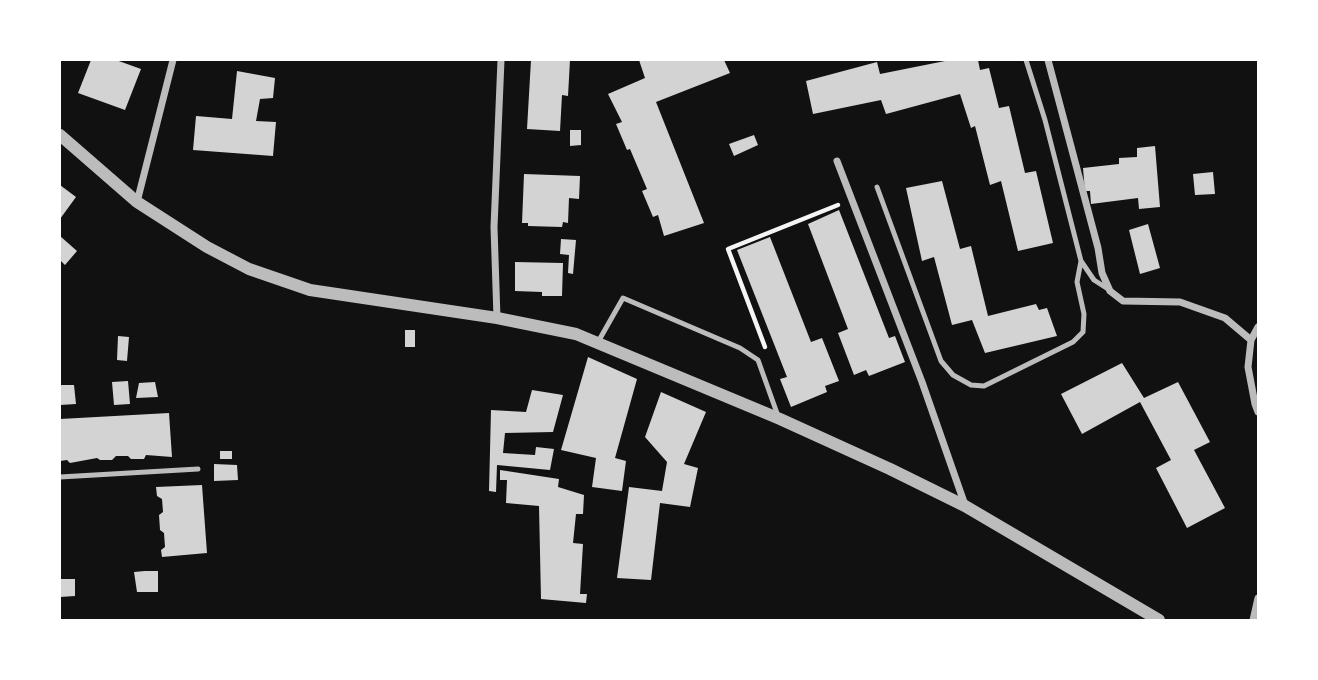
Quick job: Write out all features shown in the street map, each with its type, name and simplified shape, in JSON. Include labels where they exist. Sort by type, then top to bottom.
[{"type":"street","points":[[137,202],[173,60]]},
{"type":"street","points":[[497,318],[494,227],[501,60]]},
{"type":"street","points":[[1048,60],[1098,248],[1102,273],[1110,291],[1123,301],[1180,302],[1225,318],[1251,340]]},
{"type":"street","points":[[60,135],[137,202],[207,247],[249,269],[310,290],[497,318],[576,334],[597,342],[779,419],[965,506],[1159,621]]},
{"type":"street","points":[[837,161],[922,382],[965,506]]},
{"type":"street","points":[[1258,327],[1251,340],[1248,367],[1258,412]]},
{"type":"street","points":[[1253,621],[1258,598]]},
{"type":"lane","points":[[1026,60],[1045,120],[1081,261],[1094,280],[1110,291]]},
{"type":"lane","points":[[877,187],[941,361],[953,375],[971,385],[984,386],[1073,342],[1083,332],[1084,314],[1077,282],[1081,261]]},
{"type":"lane","points":[[597,342],[623,298],[740,348],[758,360],[779,419]]},
{"type":"lane","points":[[60,477],[198,469]]},
{"type":"path","points":[[758,360],[768,355],[729,249],[852,200]]},
{"type":"building","points":[[91,60],[116,60],[141,69],[125,110],[78,93]]},
{"type":"building","points":[[531,60],[570,60],[568,96],[562,95],[560,131],[527,129]]},
{"type":"building","points":[[639,60],[724,60],[730,73],[656,102],[704,223],[664,236],[658,215],[653,217],[642,191],[647,189],[616,124],[622,122],[608,94],[645,78]]},
{"type":"building","points":[[950,60],[978,60],[980,70],[989,68],[999,108],[1009,106],[1025,173],[1036,171],[1053,243],[1018,251],[1001,181],[990,185],[975,126],[971,128],[960,94],[886,114],[881,100],[813,114],[806,81],[877,62],[880,74]]},
{"type":"building","points":[[237,71],[275,78],[273,98],[260,99],[256,121],[276,122],[273,156],[193,150],[196,116],[232,119]]},
{"type":"building","points":[[570,130],[581,130],[581,145],[570,146]]},
{"type":"building","points":[[754,135],[758,145],[734,156],[729,144]]},
{"type":"building","points":[[1155,146],[1160,207],[1139,209],[1138,198],[1091,204],[1090,191],[1085,191],[1083,168],[1119,164],[1119,158],[1137,157],[1137,148]]},
{"type":"building","points":[[1213,172],[1215,194],[1195,195],[1193,174]]},
{"type":"building","points":[[524,174],[580,176],[579,199],[569,198],[568,223],[563,222],[562,227],[528,226],[528,223],[522,223]]},
{"type":"building","points":[[942,181],[960,249],[971,246],[988,316],[1036,304],[1039,310],[1047,308],[1057,336],[985,353],[972,320],[952,325],[934,257],[922,261],[906,188]]},
{"type":"building","points":[[60,185],[76,197],[60,219]]},
{"type":"building","points":[[839,210],[889,338],[895,336],[905,362],[869,376],[866,370],[854,375],[838,333],[848,329],[808,224]]},
{"type":"building","points":[[1148,224],[1160,268],[1140,274],[1129,230]]},
{"type":"building","points":[[60,236],[77,251],[65,265],[60,260]]},
{"type":"building","points":[[770,237],[811,342],[822,338],[839,381],[825,386],[827,392],[791,407],[780,379],[787,377],[737,250]]},
{"type":"building","points":[[561,239],[576,240],[573,274],[568,273],[569,255],[560,254]]},
{"type":"building","points":[[515,262],[563,263],[562,296],[542,296],[542,292],[515,291]]},
{"type":"building","points":[[405,330],[415,330],[415,347],[405,347]]},
{"type":"building","points":[[118,336],[129,337],[127,361],[117,360]]},
{"type":"building","points":[[588,357],[637,379],[615,458],[626,461],[622,491],[592,487],[596,458],[561,450]]},
{"type":"building","points":[[1122,363],[1144,398],[1178,382],[1210,442],[1194,450],[1225,508],[1187,528],[1156,468],[1171,460],[1140,402],[1082,434],[1061,394]]},
{"type":"building","points":[[128,381],[130,404],[114,405],[112,382]]},
{"type":"building","points":[[155,382],[158,397],[136,398],[139,383]]},
{"type":"building","points":[[60,385],[74,385],[76,404],[60,405]]},
{"type":"building","points":[[532,390],[563,395],[553,432],[505,433],[503,453],[535,455],[536,447],[554,449],[550,470],[497,465],[496,492],[489,491],[491,410],[526,412]]},
{"type":"building","points":[[661,392],[706,412],[684,464],[698,468],[690,507],[660,503],[651,580],[617,578],[629,487],[662,491],[667,462],[645,437]]},
{"type":"building","points":[[169,413],[172,457],[146,455],[144,459],[131,459],[128,456],[116,456],[112,460],[97,458],[70,463],[67,460],[60,461],[60,419]]},
{"type":"building","points":[[220,451],[232,451],[232,459],[220,459]]},
{"type":"building","points":[[214,464],[237,465],[238,480],[214,481]]},
{"type":"building","points":[[500,470],[559,479],[558,487],[584,495],[583,514],[576,514],[573,543],[583,544],[580,594],[587,594],[586,603],[541,599],[539,506],[506,503],[507,480],[500,480]]},
{"type":"building","points":[[202,485],[207,553],[162,557],[161,550],[165,547],[164,533],[160,530],[159,515],[163,512],[162,499],[157,496],[156,487]]},
{"type":"building","points":[[158,571],[158,592],[137,592],[134,572]]},
{"type":"building","points":[[60,579],[75,579],[75,596],[60,597]]}]
